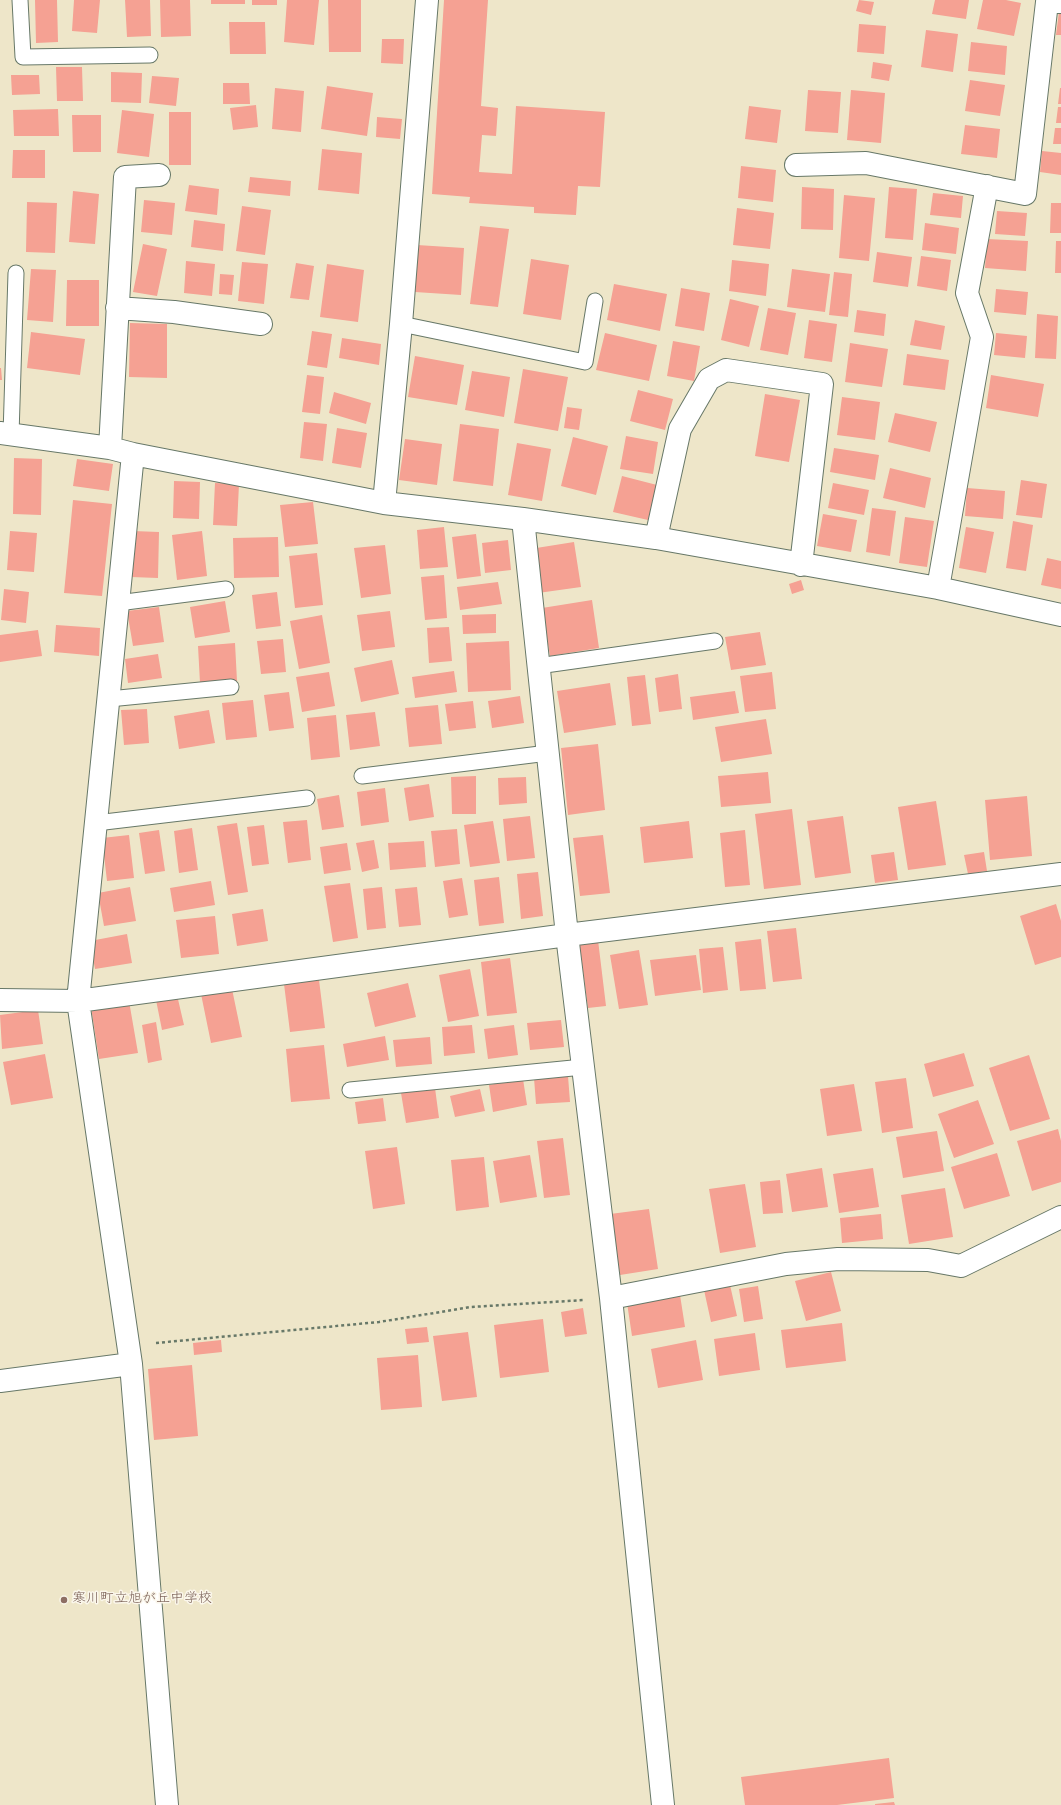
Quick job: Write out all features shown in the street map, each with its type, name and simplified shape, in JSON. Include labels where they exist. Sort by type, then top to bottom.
[{"type":"street","points":[[384,503],[401,324],[427,0]]},
{"type":"street","points":[[796,165],[866,162],[1025,194],[1047,2],[1061,2]]},
{"type":"street","points":[[110,448],[125,177],[159,176]]},
{"type":"street","points":[[938,588],[982,337],[967,293],[987,186]]},
{"type":"street","points":[[117,308],[174,312],[261,324]]},
{"type":"street","points":[[656,538],[680,429],[709,380],[726,370],[822,384],[801,565]]},
{"type":"street","points":[[6,434],[110,448],[384,503],[523,519],[656,538],[801,565],[938,588],[1061,615]]},
{"type":"street","points":[[134,454],[78,1001],[129,1355],[167,1805]]},
{"type":"street","points":[[523,519],[567,935],[611,1298],[663,1805]]},
{"type":"street","points":[[0,1000],[78,1001],[567,935],[1061,874]]},
{"type":"street","points":[[611,1298],[786,1264],[838,1259],[928,1260],[961,1266],[1061,1217]]},
{"type":"street","points":[[0,1381],[129,1355]]},
{"type":"lane","points":[[20,0],[23,57],[150,54]]},
{"type":"lane","points":[[6,434],[16,273]]},
{"type":"lane","points":[[401,324],[585,362],[595,301]]},
{"type":"lane","points":[[118,603],[226,589]]},
{"type":"lane","points":[[538,666],[715,641]]},
{"type":"lane","points":[[109,699],[231,687]]},
{"type":"lane","points":[[362,776],[548,753]]},
{"type":"lane","points":[[96,823],[307,798]]},
{"type":"lane","points":[[350,1090],[583,1067]]},
{"type":"path","points":[[129,1355],[379,1322],[471,1307],[611,1298]]},
{"type":"building","points":[[35,0],[57,0],[58,42],[36,43]]},
{"type":"building","points":[[74,0],[100,0],[97,33],[72,31]]},
{"type":"building","points":[[125,0],[150,0],[151,36],[127,37]]},
{"type":"building","points":[[160,0],[190,0],[191,36],[161,37]]},
{"type":"building","points":[[211,0],[245,0],[245,4],[211,4]]},
{"type":"building","points":[[252,0],[277,0],[277,5],[252,5]]},
{"type":"building","points":[[287,0],[319,0],[314,45],[284,42]]},
{"type":"building","points":[[328,0],[361,0],[361,52],[329,52]]},
{"type":"building","points":[[444,0],[488,0],[481,106],[498,108],[496,136],[482,135],[479,172],[512,174],[516,106],[605,112],[600,187],[578,186],[576,215],[534,213],[534,207],[469,203],[470,197],[432,194]]},
{"type":"building","points":[[859,0],[874,2],[871,15],[856,11]]},
{"type":"building","points":[[935,0],[969,0],[966,19],[932,14]]},
{"type":"building","points":[[983,0],[1006,0],[1021,3],[1014,36],[977,29]]},
{"type":"building","points":[[1059,12],[1061,12],[1061,35],[1056,35]]},
{"type":"building","points":[[229,22],[265,22],[266,54],[230,54]]},
{"type":"building","points":[[859,24],[886,26],[884,54],[857,52]]},
{"type":"building","points":[[926,30],[958,34],[953,72],[921,67]]},
{"type":"building","points":[[382,39],[404,39],[403,64],[381,63]]},
{"type":"building","points":[[971,42],[1007,46],[1005,75],[968,71]]},
{"type":"building","points":[[873,62],[892,65],[889,81],[871,78]]},
{"type":"building","points":[[56,67],[82,67],[83,101],[57,101]]},
{"type":"building","points":[[111,72],[142,73],[141,103],[111,102]]},
{"type":"building","points":[[11,75],[39,75],[40,94],[12,95]]},
{"type":"building","points":[[152,76],[179,78],[176,106],[149,103]]},
{"type":"building","points":[[970,80],[1005,85],[1000,116],[965,111]]},
{"type":"building","points":[[223,83],[249,83],[250,104],[223,104]]},
{"type":"building","points":[[327,86],[373,93],[367,136],[321,129]]},
{"type":"building","points":[[275,88],[304,91],[301,132],[272,129]]},
{"type":"building","points":[[1060,88],[1061,104],[1058,104]]},
{"type":"building","points":[[808,90],[841,92],[838,133],[805,131]]},
{"type":"building","points":[[851,90],[885,93],[881,143],[847,140]]},
{"type":"building","points":[[256,105],[258,127],[233,130],[230,108]]},
{"type":"building","points":[[749,106],[781,110],[777,143],[745,139]]},
{"type":"building","points":[[1058,107],[1061,107],[1061,123],[1056,123]]},
{"type":"building","points":[[58,109],[59,136],[14,136],[13,110]]},
{"type":"building","points":[[122,110],[154,114],[149,157],[117,153]]},
{"type":"building","points":[[169,112],[191,112],[191,165],[169,165]]},
{"type":"building","points":[[72,115],[101,115],[101,152],[73,152]]},
{"type":"building","points":[[377,117],[402,119],[400,139],[376,137]]},
{"type":"building","points":[[965,125],[1000,129],[997,158],[961,154]]},
{"type":"building","points":[[1055,128],[1061,128],[1061,144],[1053,144]]},
{"type":"building","points":[[322,149],[362,153],[359,194],[318,190]]},
{"type":"building","points":[[13,150],[45,150],[45,178],[12,178]]},
{"type":"building","points":[[1042,151],[1061,153],[1061,175],[1040,172]]},
{"type":"building","points":[[741,166],[776,170],[773,202],[738,198]]},
{"type":"building","points":[[250,177],[291,181],[290,196],[248,192]]},
{"type":"building","points":[[189,185],[219,189],[217,215],[185,211]]},
{"type":"building","points":[[802,187],[834,189],[833,230],[801,229]]},
{"type":"building","points":[[889,187],[917,189],[913,240],[885,238]]},
{"type":"building","points":[[73,191],[99,194],[95,244],[69,242]]},
{"type":"building","points":[[933,193],[963,196],[961,218],[930,215]]},
{"type":"building","points":[[844,195],[875,198],[869,261],[839,258]]},
{"type":"building","points":[[144,200],[175,203],[172,235],[141,232]]},
{"type":"building","points":[[27,202],[57,203],[55,253],[26,252]]},
{"type":"building","points":[[1051,203],[1061,203],[1061,233],[1050,233]]},
{"type":"building","points":[[242,206],[271,210],[265,255],[236,251]]},
{"type":"building","points":[[737,208],[774,213],[770,249],[733,245]]},
{"type":"building","points":[[997,211],[1027,213],[1025,236],[995,234]]},
{"type":"building","points":[[194,220],[225,224],[223,251],[191,247]]},
{"type":"building","points":[[925,223],[959,228],[956,254],[922,250]]},
{"type":"building","points":[[480,226],[509,229],[498,307],[470,304]]},
{"type":"building","points":[[987,239],[1028,241],[1026,271],[985,268]]},
{"type":"building","points":[[1056,241],[1061,241],[1061,273],[1055,273]]},
{"type":"building","points":[[143,244],[167,249],[157,296],[133,292]]},
{"type":"building","points":[[417,245],[464,248],[461,295],[415,292]]},
{"type":"building","points":[[877,252],[912,257],[908,287],[873,282]]},
{"type":"building","points":[[921,256],[951,260],[947,291],[917,286]]},
{"type":"building","points":[[531,259],[569,265],[561,320],[523,314]]},
{"type":"building","points":[[732,260],[769,264],[766,296],[729,291]]},
{"type":"building","points":[[186,261],[215,264],[212,296],[184,293]]},
{"type":"building","points":[[242,262],[268,264],[264,304],[238,301]]},
{"type":"building","points":[[296,263],[314,266],[309,300],[290,298]]},
{"type":"building","points":[[327,264],[364,270],[358,322],[320,317]]},
{"type":"building","points":[[31,269],[56,270],[53,322],[27,320]]},
{"type":"building","points":[[792,269],[830,274],[825,312],[787,307]]},
{"type":"building","points":[[834,272],[852,274],[848,317],[829,315]]},
{"type":"building","points":[[220,274],[234,275],[232,295],[219,294]]},
{"type":"building","points":[[67,280],[99,280],[99,326],[66,326]]},
{"type":"building","points":[[614,284],[667,294],[660,331],[607,320]]},
{"type":"building","points":[[681,288],[710,293],[704,331],[675,326]]},
{"type":"building","points":[[996,289],[1028,292],[1026,315],[994,312]]},
{"type":"building","points":[[730,299],[759,306],[749,347],[721,340]]},
{"type":"building","points":[[768,308],[796,313],[788,355],[760,350]]},
{"type":"building","points":[[857,310],[886,314],[884,336],[854,332]]},
{"type":"building","points":[[1037,314],[1058,316],[1056,359],[1035,358]]},
{"type":"building","points":[[809,320],[837,324],[832,362],[804,358]]},
{"type":"building","points":[[915,320],[945,326],[941,350],[910,345]]},
{"type":"building","points":[[130,323],[167,324],[167,378],[129,377]]},
{"type":"building","points":[[312,331],[332,334],[327,368],[307,365]]},
{"type":"building","points":[[31,332],[85,339],[80,375],[27,368]]},
{"type":"building","points":[[605,333],[657,345],[649,381],[596,370]]},
{"type":"building","points":[[996,333],[1027,336],[1025,358],[994,355]]},
{"type":"building","points":[[342,338],[381,344],[379,365],[339,358]]},
{"type":"building","points":[[673,341],[700,346],[694,381],[667,376]]},
{"type":"building","points":[[850,343],[888,349],[882,387],[845,382]]},
{"type":"building","points":[[907,354],[949,360],[945,390],[903,385]]},
{"type":"building","points":[[415,356],[464,365],[457,405],[408,397]]},
{"type":"building","points":[[1,368],[2,380],[0,380]]},
{"type":"building","points":[[523,369],[568,377],[558,431],[514,423]]},
{"type":"building","points":[[472,371],[510,377],[504,417],[465,410]]},
{"type":"building","points":[[307,375],[324,377],[320,414],[302,412]]},
{"type":"building","points":[[991,375],[1044,384],[1038,417],[986,408]]},
{"type":"building","points":[[638,390],[673,399],[665,430],[630,421]]},
{"type":"building","points":[[334,392],[371,403],[366,424],[329,413]]},
{"type":"building","points":[[765,394],[800,400],[789,462],[755,456]]},
{"type":"building","points":[[842,397],[880,402],[875,440],[837,435]]},
{"type":"building","points":[[567,407],[582,409],[579,430],[564,428]]},
{"type":"building","points":[[895,413],[937,422],[930,452],[888,442]]},
{"type":"building","points":[[304,422],[327,424],[323,461],[300,458]]},
{"type":"building","points":[[460,424],[499,429],[493,486],[453,481]]},
{"type":"building","points":[[337,428],[367,433],[361,468],[332,463]]},
{"type":"building","points":[[626,436],[658,442],[653,474],[620,469]]},
{"type":"building","points":[[573,437],[608,446],[596,495],[561,486]]},
{"type":"building","points":[[405,439],[442,444],[437,485],[399,480]]},
{"type":"building","points":[[517,443],[551,449],[542,501],[508,495]]},
{"type":"building","points":[[834,448],[879,455],[875,480],[830,472]]},
{"type":"building","points":[[14,458],[42,459],[41,515],[13,514]]},
{"type":"building","points":[[77,459],[113,464],[109,491],[73,486]]},
{"type":"building","points":[[890,468],[931,478],[925,508],[883,498]]},
{"type":"building","points":[[622,476],[657,485],[648,520],[613,512]]},
{"type":"building","points":[[1021,480],[1047,484],[1042,518],[1016,515]]},
{"type":"building","points":[[174,481],[200,482],[199,519],[173,518]]},
{"type":"building","points":[[215,483],[239,484],[237,526],[213,525]]},
{"type":"building","points":[[833,483],[869,490],[864,515],[828,508]]},
{"type":"building","points":[[967,488],[1005,491],[1003,519],[965,516]]},
{"type":"building","points":[[73,500],[112,504],[102,596],[64,593]]},
{"type":"building","points":[[313,502],[318,544],[285,547],[280,505]]},
{"type":"building","points":[[872,508],[896,511],[890,556],[866,552]]},
{"type":"building","points":[[823,514],[857,520],[851,552],[817,546]]},
{"type":"building","points":[[905,517],[934,521],[927,567],[899,563]]},
{"type":"building","points":[[1013,521],[1033,525],[1026,571],[1006,568]]},
{"type":"building","points":[[444,527],[448,567],[420,569],[417,530]]},
{"type":"building","points":[[966,527],[994,532],[986,573],[959,568]]},
{"type":"building","points":[[10,531],[37,533],[34,572],[7,570]]},
{"type":"building","points":[[133,531],[159,532],[158,578],[131,577]]},
{"type":"building","points":[[202,531],[207,576],[177,580],[172,535]]},
{"type":"building","points":[[476,534],[481,576],[457,579],[452,537]]},
{"type":"building","points":[[278,537],[279,577],[234,578],[233,538]]},
{"type":"building","points":[[508,540],[511,570],[485,573],[482,543]]},
{"type":"building","points":[[574,542],[581,587],[538,593],[530,549]]},
{"type":"building","points":[[385,545],[391,594],[361,598],[354,548]]},
{"type":"building","points":[[317,553],[323,605],[295,608],[289,556]]},
{"type":"building","points":[[1047,558],[1061,561],[1061,589],[1041,585]]},
{"type":"building","points":[[444,575],[447,618],[425,620],[421,577]]},
{"type":"building","points":[[801,580],[804,590],[792,594],[789,584]]},
{"type":"building","points":[[498,582],[502,604],[460,610],[457,587]]},
{"type":"building","points":[[4,589],[29,592],[26,623],[1,620]]},
{"type":"building","points":[[277,592],[281,626],[256,629],[252,595]]},
{"type":"building","points":[[592,600],[599,648],[550,656],[542,608]]},
{"type":"building","points":[[225,601],[230,632],[195,638],[190,607]]},
{"type":"building","points":[[159,607],[164,642],[133,646],[127,611]]},
{"type":"building","points":[[390,611],[395,647],[362,651],[357,615]]},
{"type":"building","points":[[496,614],[496,633],[463,634],[462,615]]},
{"type":"building","points":[[322,615],[330,663],[299,669],[290,621]]},
{"type":"building","points":[[56,625],[100,628],[99,656],[54,652]]},
{"type":"building","points":[[449,627],[452,661],[429,663],[427,628]]},
{"type":"building","points":[[38,630],[42,656],[0,662],[0,635]]},
{"type":"building","points":[[760,632],[766,665],[731,670],[725,637]]},
{"type":"building","points":[[283,639],[286,672],[261,674],[257,641]]},
{"type":"building","points":[[509,641],[511,690],[468,692],[466,643]]},
{"type":"building","points":[[235,643],[237,681],[200,683],[198,646]]},
{"type":"building","points":[[158,654],[162,678],[128,683],[125,659]]},
{"type":"building","points":[[392,660],[399,694],[361,702],[354,668]]},
{"type":"building","points":[[454,671],[457,692],[415,698],[412,677]]},
{"type":"building","points":[[329,672],[335,706],[302,712],[296,677]]},
{"type":"building","points":[[772,672],[776,709],[745,712],[740,676]]},
{"type":"building","points":[[678,674],[682,709],[659,712],[655,678]]},
{"type":"building","points":[[645,675],[651,724],[632,726],[627,677]]},
{"type":"building","points":[[610,683],[616,725],[564,733],[557,691]]},
{"type":"building","points":[[735,691],[739,713],[693,720],[690,697]]},
{"type":"building","points":[[289,692],[294,728],[269,731],[264,695]]},
{"type":"building","points":[[520,696],[524,723],[492,728],[488,701]]},
{"type":"building","points":[[253,700],[257,737],[226,740],[222,703]]},
{"type":"building","points":[[473,701],[476,728],[449,731],[445,704]]},
{"type":"building","points":[[438,705],[442,744],[409,747],[405,708]]},
{"type":"building","points":[[147,709],[149,743],[124,745],[121,710]]},
{"type":"building","points":[[209,710],[215,743],[179,749],[174,716]]},
{"type":"building","points":[[375,712],[380,746],[350,750],[346,715]]},
{"type":"building","points":[[336,715],[340,757],[311,760],[307,718]]},
{"type":"building","points":[[766,719],[772,754],[721,762],[715,727]]},
{"type":"building","points":[[598,744],[605,810],[568,815],[561,748]]},
{"type":"building","points":[[768,772],[771,803],[721,807],[718,776]]},
{"type":"building","points":[[476,776],[476,814],[452,814],[451,777]]},
{"type":"building","points":[[526,777],[527,803],[499,805],[498,778]]},
{"type":"building","points":[[429,784],[434,817],[409,821],[404,788]]},
{"type":"building","points":[[385,788],[389,822],[361,826],[357,792]]},
{"type":"building","points":[[339,795],[344,827],[322,830],[317,799]]},
{"type":"building","points":[[1027,796],[1032,856],[990,860],[985,800]]},
{"type":"building","points":[[936,801],[946,865],[908,870],[898,807]]},
{"type":"building","points":[[792,809],[801,885],[764,889],[755,814]]},
{"type":"building","points":[[530,816],[535,858],[507,861],[503,819]]},
{"type":"building","points":[[843,816],[851,873],[815,878],[807,821]]},
{"type":"building","points":[[307,820],[311,860],[288,863],[283,822]]},
{"type":"building","points":[[493,821],[500,863],[470,867],[464,825]]},
{"type":"building","points":[[689,821],[693,858],[644,863],[640,827]]},
{"type":"building","points":[[237,823],[248,892],[228,895],[217,826]]},
{"type":"building","points":[[264,825],[269,864],[252,866],[247,827]]},
{"type":"building","points":[[192,828],[198,870],[179,873],[174,831]]},
{"type":"building","points":[[457,829],[460,864],[435,867],[431,831]]},
{"type":"building","points":[[159,830],[165,871],[145,874],[139,833]]},
{"type":"building","points":[[745,830],[750,885],[725,887],[720,833]]},
{"type":"building","points":[[129,835],[134,878],[107,881],[102,838]]},
{"type":"building","points":[[603,835],[610,893],[580,896],[573,838]]},
{"type":"building","points":[[374,840],[379,868],[362,872],[356,843]]},
{"type":"building","points":[[424,841],[426,867],[390,870],[388,843]]},
{"type":"building","points":[[347,843],[351,870],[324,874],[320,847]]},
{"type":"building","points":[[894,852],[898,880],[875,883],[871,855]]},
{"type":"building","points":[[984,852],[987,871],[968,874],[964,855]]},
{"type":"building","points":[[538,872],[543,916],[521,919],[517,874]]},
{"type":"building","points":[[499,877],[504,923],[479,926],[474,880]]},
{"type":"building","points":[[462,878],[468,915],[449,918],[443,881]]},
{"type":"building","points":[[211,881],[215,905],[174,912],[170,888]]},
{"type":"building","points":[[350,883],[358,938],[333,942],[324,886]]},
{"type":"building","points":[[130,887],[136,921],[104,926],[98,893]]},
{"type":"building","points":[[382,887],[386,928],[367,930],[363,889]]},
{"type":"building","points":[[417,887],[421,925],[399,927],[395,889]]},
{"type":"building","points":[[1056,904],[1061,921],[1061,957],[1035,965],[1020,916]]},
{"type":"building","points":[[263,909],[268,941],[237,946],[232,914]]},
{"type":"building","points":[[215,916],[219,954],[181,958],[176,920]]},
{"type":"building","points":[[796,928],[802,979],[773,982],[767,931]]},
{"type":"building","points":[[127,934],[132,963],[95,969],[90,941]]},
{"type":"building","points":[[761,939],[766,989],[740,991],[735,942]]},
{"type":"building","points":[[598,940],[606,1006],[588,1008],[579,942]]},
{"type":"building","points":[[723,947],[728,990],[703,993],[699,949]]},
{"type":"building","points":[[639,950],[648,1005],[619,1009],[610,955]]},
{"type":"building","points":[[696,955],[701,990],[655,996],[650,960]]},
{"type":"building","points":[[510,958],[517,1013],[487,1016],[481,962]]},
{"type":"building","points":[[470,969],[479,1016],[448,1022],[439,975]]},
{"type":"building","points":[[319,980],[325,1028],[290,1032],[284,984]]},
{"type":"building","points":[[408,983],[416,1017],[375,1027],[367,993]]},
{"type":"building","points":[[232,989],[242,1037],[211,1043],[201,994]]},
{"type":"building","points":[[177,995],[184,1025],[162,1030],[156,1000]]},
{"type":"building","points":[[129,1001],[138,1053],[99,1059],[91,1007]]},
{"type":"building","points":[[38,1010],[43,1044],[2,1049],[0,1015]]},
{"type":"building","points":[[561,1020],[564,1047],[530,1050],[527,1023]]},
{"type":"building","points":[[156,1022],[162,1060],[148,1063],[142,1025]]},
{"type":"building","points":[[472,1025],[475,1053],[444,1056],[442,1027]]},
{"type":"building","points":[[514,1025],[518,1055],[488,1059],[484,1029]]},
{"type":"building","points":[[385,1036],[389,1060],[347,1067],[343,1044]]},
{"type":"building","points":[[430,1037],[432,1064],[396,1067],[393,1040]]},
{"type":"building","points":[[324,1045],[330,1099],[291,1102],[286,1049]]},
{"type":"building","points":[[964,1053],[974,1086],[933,1097],[924,1064]]},
{"type":"building","points":[[45,1054],[53,1098],[11,1105],[3,1062]]},
{"type":"building","points":[[1029,1055],[1050,1119],[1010,1131],[989,1068]]},
{"type":"building","points":[[568,1076],[570,1102],[536,1104],[534,1078]]},
{"type":"building","points":[[906,1078],[913,1128],[882,1133],[875,1082]]},
{"type":"building","points":[[523,1079],[527,1105],[493,1112],[489,1085]]},
{"type":"building","points":[[854,1084],[862,1131],[827,1136],[820,1089]]},
{"type":"building","points":[[435,1088],[439,1118],[406,1123],[401,1093]]},
{"type":"building","points":[[480,1089],[485,1111],[455,1117],[450,1096]]},
{"type":"building","points":[[383,1098],[386,1121],[358,1124],[355,1102]]},
{"type":"building","points":[[978,1100],[994,1144],[954,1158],[938,1114]]},
{"type":"building","points":[[1058,1129],[1061,1141],[1061,1182],[1032,1191],[1017,1141]]},
{"type":"building","points":[[937,1131],[944,1171],[903,1178],[896,1137]]},
{"type":"building","points":[[563,1138],[570,1195],[544,1198],[537,1141]]},
{"type":"building","points":[[397,1147],[405,1204],[373,1209],[365,1151]]},
{"type":"building","points":[[997,1153],[1010,1196],[964,1209],[951,1167]]},
{"type":"building","points":[[530,1155],[537,1197],[500,1203],[493,1161]]},
{"type":"building","points":[[484,1157],[489,1207],[456,1211],[451,1160]]},
{"type":"building","points":[[822,1168],[828,1207],[792,1212],[786,1174]]},
{"type":"building","points":[[873,1168],[879,1207],[839,1213],[833,1174]]},
{"type":"building","points":[[780,1180],[783,1213],[763,1214],[760,1182]]},
{"type":"building","points":[[745,1184],[756,1247],[720,1253],[709,1189]]},
{"type":"building","points":[[945,1188],[953,1237],[909,1244],[901,1195]]},
{"type":"building","points":[[649,1209],[658,1269],[620,1275],[610,1214]]},
{"type":"building","points":[[881,1214],[883,1239],[842,1243],[840,1218]]},
{"type":"building","points":[[831,1272],[841,1311],[806,1321],[795,1281]]},
{"type":"building","points":[[730,1285],[737,1316],[711,1322],[704,1290]]},
{"type":"building","points":[[758,1286],[763,1319],[744,1322],[739,1289]]},
{"type":"building","points":[[680,1295],[685,1327],[632,1336],[627,1303]]},
{"type":"building","points":[[583,1308],[587,1334],[565,1337],[561,1312]]},
{"type":"building","points":[[543,1319],[549,1372],[500,1378],[494,1325]]},
{"type":"building","points":[[842,1323],[846,1361],[786,1368],[781,1330]]},
{"type":"building","points":[[427,1327],[429,1342],[407,1344],[405,1329]]},
{"type":"building","points":[[468,1332],[477,1397],[442,1401],[433,1336]]},
{"type":"building","points":[[755,1333],[760,1370],[719,1376],[714,1339]]},
{"type":"building","points":[[221,1340],[222,1352],[194,1355],[193,1343]]},
{"type":"building","points":[[696,1340],[703,1380],[658,1388],[651,1349]]},
{"type":"building","points":[[418,1355],[422,1407],[381,1410],[377,1358]]},
{"type":"building","points":[[192,1365],[198,1436],[154,1440],[148,1369]]},
{"type":"building","points":[[889,1758],[894,1798],[837,1805],[745,1805],[741,1777]]},
{"type":"building","points":[[894,1802],[895,1805],[875,1805],[875,1804]]},
{"type":"place","name":"寒川町立旭が丘中学校","points":[[64,1600]]}]
